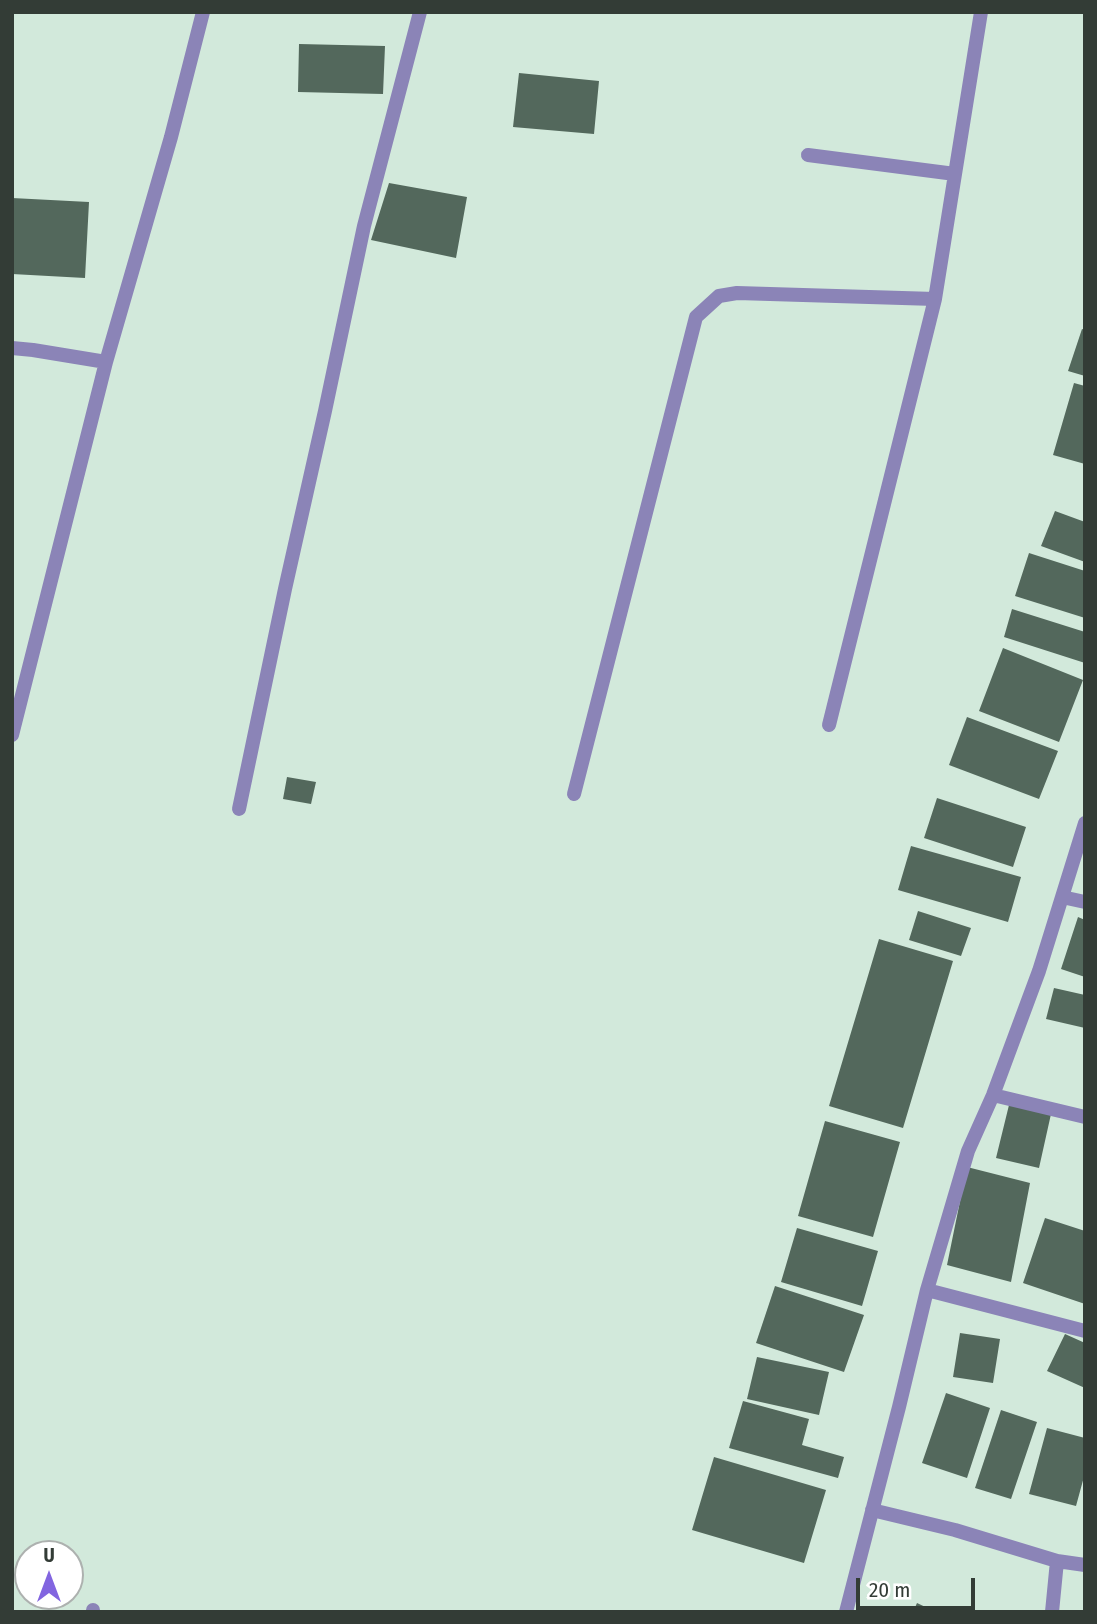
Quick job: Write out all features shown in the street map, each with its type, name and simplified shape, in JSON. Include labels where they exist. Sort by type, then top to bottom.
[{"type":"street","points":[[12,735],[106,362],[167,150],[203,12]]},
{"type":"street","points":[[239,809],[364,226],[420,12]]},
{"type":"street","points":[[829,725],[935,299],[981,12]]},
{"type":"street","points":[[808,155],[955,174]]},
{"type":"street","points":[[574,794],[696,317],[719,296],[737,293],[935,299]]},
{"type":"street","points":[[12,348],[106,362]]},
{"type":"street","points":[[846,1612],[927,1290],[968,1151],[993,1095],[1039,971],[1085,823]]},
{"type":"street","points":[[1062,897],[1085,902]]},
{"type":"street","points":[[993,1095],[1085,1117]]},
{"type":"street","points":[[927,1290],[1085,1331]]},
{"type":"street","points":[[872,1510],[1085,1566]]},
{"type":"street","points":[[1052,1612],[1057,1560]]},
{"type":"building","points":[[299,44],[385,46],[383,94],[298,92]]},
{"type":"building","points":[[519,73],[599,81],[594,134],[513,127]]},
{"type":"building","points":[[389,183],[467,197],[456,258],[371,240]]},
{"type":"building","points":[[12,198],[89,202],[85,278],[12,274]]},
{"type":"building","points":[[1082,329],[1085,330],[1085,376],[1068,371]]},
{"type":"building","points":[[1074,383],[1085,386],[1085,464],[1053,455]]},
{"type":"building","points":[[1055,511],[1085,522],[1085,562],[1041,546]]},
{"type":"building","points":[[1029,553],[1085,571],[1085,618],[1015,596]]},
{"type":"building","points":[[1012,609],[1085,632],[1085,663],[1004,637]]},
{"type":"building","points":[[1003,648],[1083,680],[1059,742],[979,711]]},
{"type":"building","points":[[967,717],[1058,751],[1039,799],[949,765]]},
{"type":"building","points":[[287,777],[316,782],[311,804],[283,799]]},
{"type":"building","points":[[937,798],[1026,827],[1013,867],[924,838]]},
{"type":"building","points":[[911,846],[1021,877],[1008,922],[898,890]]},
{"type":"building","points":[[918,911],[971,928],[961,956],[909,940]]},
{"type":"building","points":[[1078,917],[1085,920],[1085,977],[1061,969]]},
{"type":"building","points":[[879,939],[953,961],[903,1128],[829,1106]]},
{"type":"building","points":[[1054,988],[1085,995],[1085,1028],[1046,1019]]},
{"type":"building","points":[[1009,1105],[1051,1114],[1039,1168],[996,1158]]},
{"type":"building","points":[[825,1121],[900,1142],[873,1237],[798,1216]]},
{"type":"building","points":[[967,1167],[1030,1183],[1011,1282],[947,1265]]},
{"type":"building","points":[[1045,1218],[1085,1231],[1085,1304],[1023,1283]]},
{"type":"building","points":[[797,1228],[878,1251],[862,1306],[781,1282]]},
{"type":"building","points":[[775,1286],[864,1315],[844,1372],[756,1343]]},
{"type":"building","points":[[960,1333],[1000,1339],[993,1383],[953,1377]]},
{"type":"building","points":[[1065,1334],[1085,1343],[1085,1388],[1047,1371]]},
{"type":"building","points":[[757,1357],[829,1372],[819,1415],[747,1399]]},
{"type":"building","points":[[946,1393],[990,1408],[967,1478],[922,1463]]},
{"type":"building","points":[[743,1401],[809,1419],[802,1445],[844,1457],[838,1478],[729,1448]]},
{"type":"building","points":[[1001,1410],[1037,1422],[1011,1499],[975,1488]]},
{"type":"building","points":[[1047,1428],[1085,1438],[1085,1473],[1076,1506],[1029,1494]]},
{"type":"building","points":[[714,1457],[826,1490],[804,1563],[692,1530]]},
{"type":"building","points":[[917,1603],[936,1612],[913,1612]]}]
